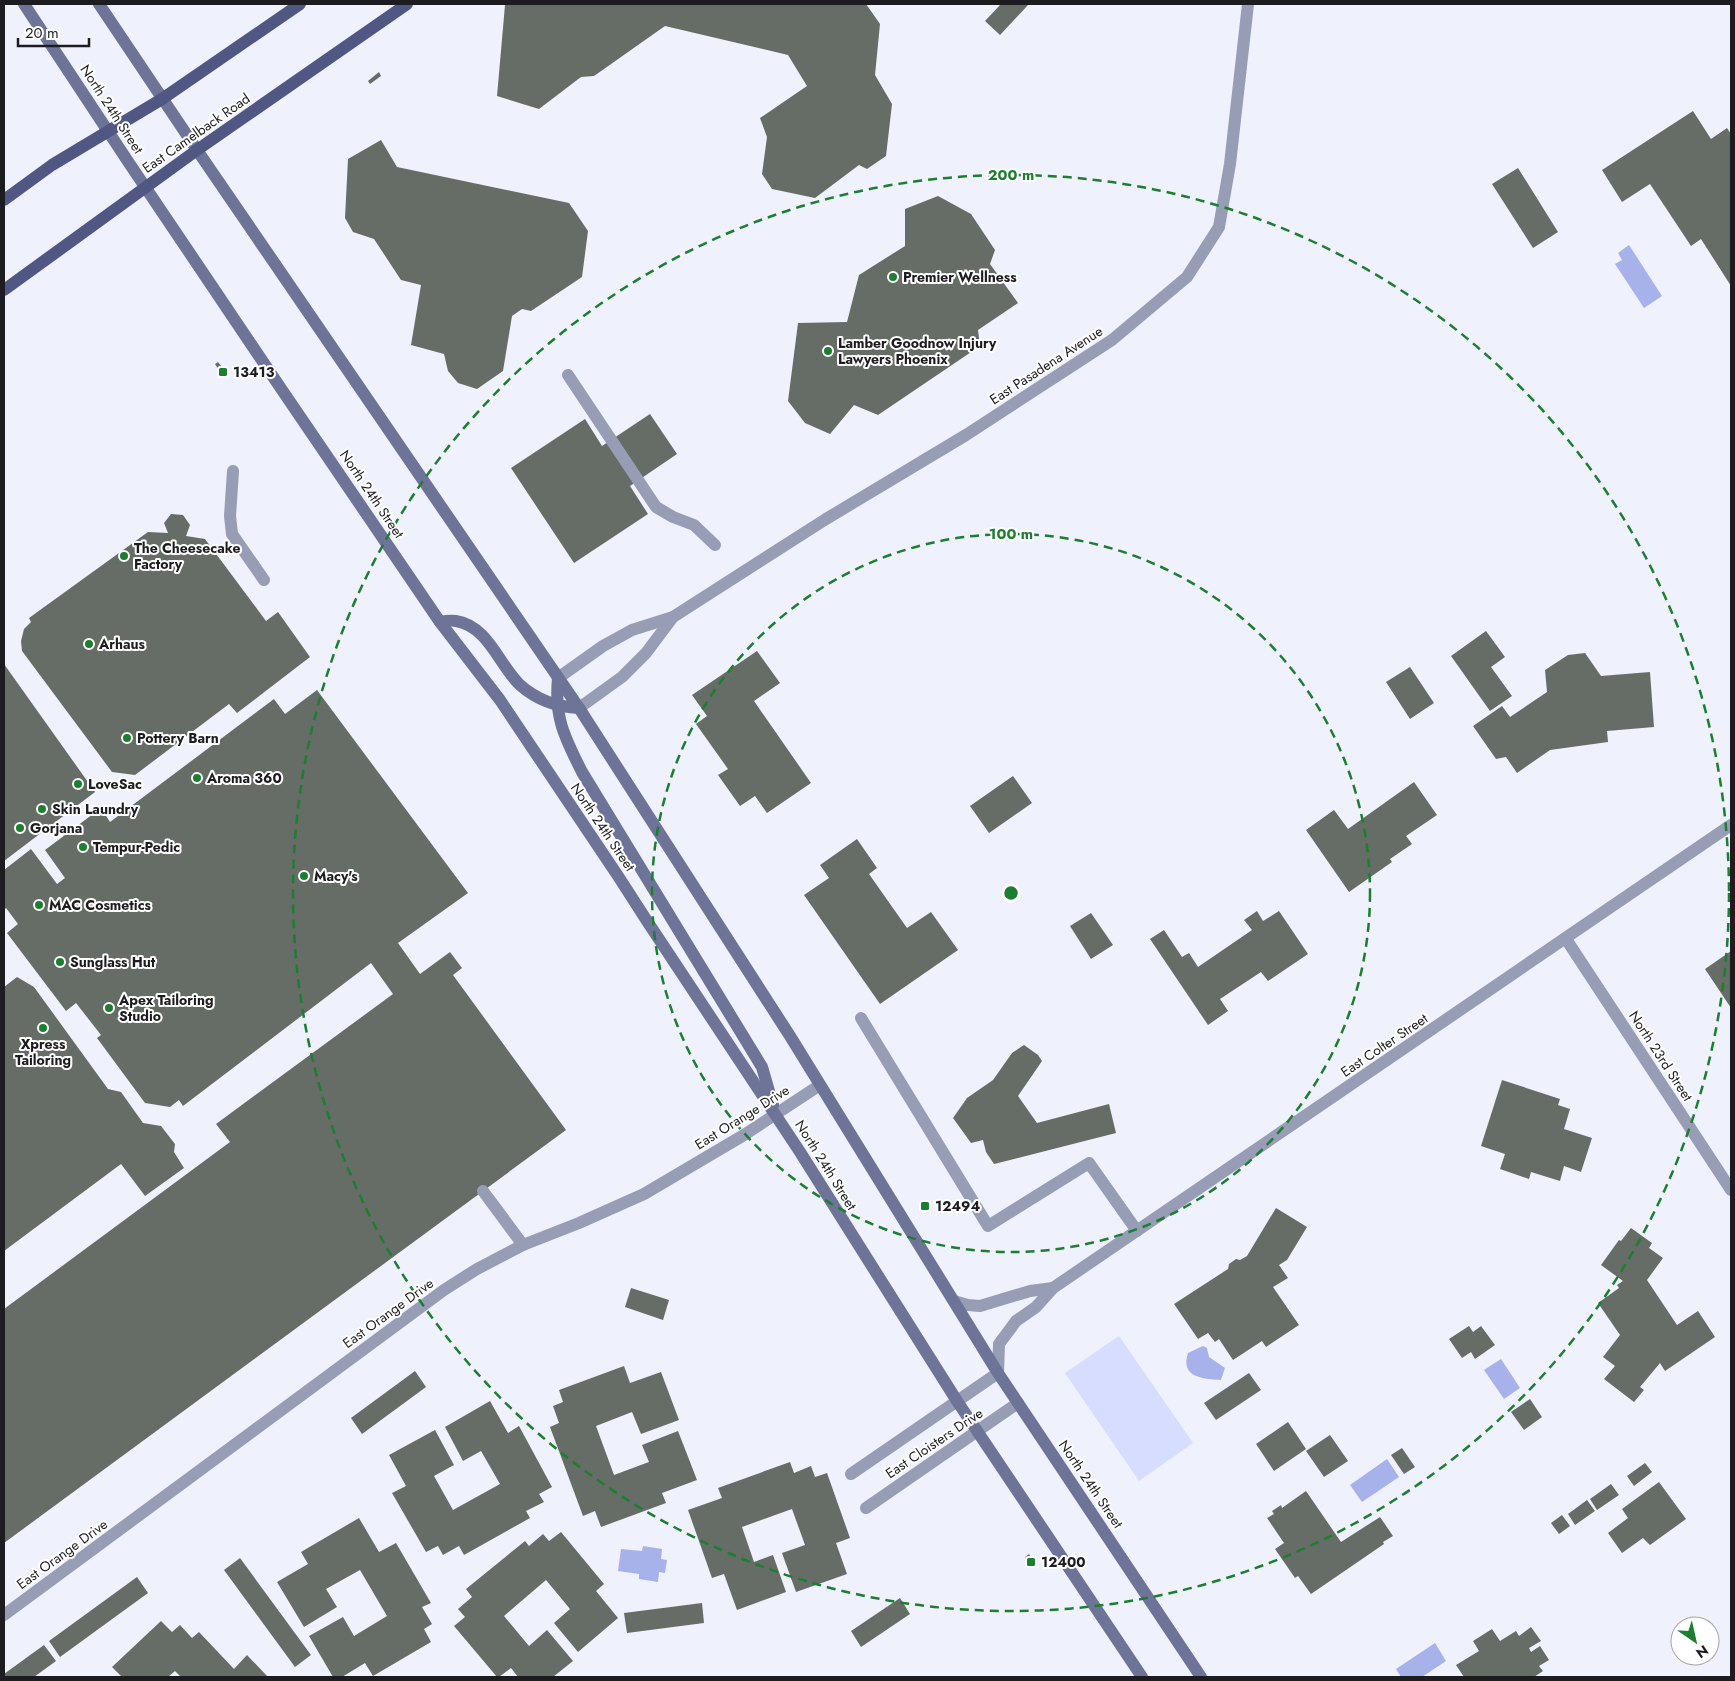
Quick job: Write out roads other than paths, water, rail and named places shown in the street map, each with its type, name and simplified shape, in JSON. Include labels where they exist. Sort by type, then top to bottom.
[{"type":"main road","name":"North 24th Street","points":[[24,4],[440,622],[500,700],[618,876],[776,1115],[977,1432],[1142,1677]]},
{"type":"main road","name":"North 24th Street","points":[[100,4],[162,99],[580,708],[790,1036],[998,1373],[1202,1677]]},
{"type":"main road","points":[[4,200],[52,165],[162,99],[300,4]]},
{"type":"main road","name":"East Camelback Road","points":[[4,290],[197,150],[407,4]]},
{"type":"main road","points":[[440,622],[456,621],[468,625],[478,632],[520,684],[539,698],[557,706],[580,708]]},
{"type":"main road","points":[[558,678],[557,706],[565,737],[582,772],[762,1067],[776,1115]]},
{"type":"street","name":"East Pasadena Avenue","points":[[558,678],[596,650],[632,630],[673,617],[826,519],[966,435],[1105,345],[1186,277],[1219,227],[1230,164],[1248,4]]},
{"type":"street","points":[[568,374],[656,508],[694,525],[715,545]]},
{"type":"street","points":[[233,471],[230,516],[232,534],[264,580]]},
{"type":"street","name":"East Pasadena Avenue","points":[[580,708],[622,676],[640,659],[673,617]]},
{"type":"street","name":"East Colter Street","points":[[998,1373],[999,1344],[1008,1330],[1016,1321],[1036,1307],[1053,1288],[1731,825]]},
{"type":"street","name":"North 23rd Street","points":[[1566,939],[1731,1190]]},
{"type":"street","points":[[861,1018],[988,1226],[1090,1163],[1138,1231]]},
{"type":"street","name":"East Orange Drive","points":[[4,1615],[444,1290],[477,1269],[523,1245],[579,1224],[644,1194],[744,1135],[820,1085]]},
{"type":"street","points":[[483,1191],[523,1245]]},
{"type":"street","name":"East Colter Street","points":[[954,1300],[968,1305],[980,1306],[1030,1291],[1053,1288]]},
{"type":"street","name":"East Cloisters Drive","points":[[851,1474],[998,1373]]},
{"type":"street","name":"East Cloisters Drive","points":[[866,1508],[1018,1403]]},
{"type":"water","points":[[1629,245],[1662,296],[1644,308],[1615,264],[1622,260],[1618,253]]},
{"type":"water","points":[[1203,1346],[1207,1348],[1209,1357],[1225,1368],[1221,1380],[1207,1379],[1194,1375],[1187,1367],[1188,1353]]},
{"type":"water","points":[[1501,1359],[1520,1388],[1504,1399],[1484,1370]]},
{"type":"water","points":[[1387,1459],[1399,1477],[1362,1502],[1350,1485]]},
{"type":"water","points":[[643,1546],[662,1549],[661,1559],[667,1560],[665,1573],[659,1572],[658,1582],[639,1579],[639,1574],[618,1571],[621,1549],[642,1551]]},
{"type":"water","points":[[1435,1643],[1446,1661],[1422,1677],[1401,1677],[1396,1669]]},
{"type":"place","name":"Premier Wellness","points":[[893,277]]},
{"type":"place","name":"Lamber Goodnow Injury Lawyers Phoenix","points":[[828,351]]},
{"type":"place","name":"13413","points":[[223,372]]},
{"type":"place","name":"The Cheesecake Factory","points":[[124,556]]},
{"type":"place","name":"Arhaus","points":[[89,644]]},
{"type":"place","name":"Pottery Barn","points":[[127,738]]},
{"type":"place","name":"Aroma 360","points":[[197,778]]},
{"type":"place","name":"LoveSac","points":[[78,784]]},
{"type":"place","name":"Skin Laundry","points":[[42,809]]},
{"type":"place","name":"Gorjana","points":[[20,828]]},
{"type":"place","name":"Tempur-Pedic","points":[[83,847]]},
{"type":"place","name":"Macy's","points":[[304,876]]},
{"type":"place","name":"MAC Cosmetics","points":[[39,905]]},
{"type":"place","name":"Sunglass Hut","points":[[60,962]]},
{"type":"place","name":"Apex Tailoring Studio","points":[[109,1008]]},
{"type":"place","name":"Xpress Tailoring","points":[[43,1028]]},
{"type":"place","name":"12494","points":[[925,1206]]},
{"type":"place","name":"12400","points":[[1031,1562]]}]
